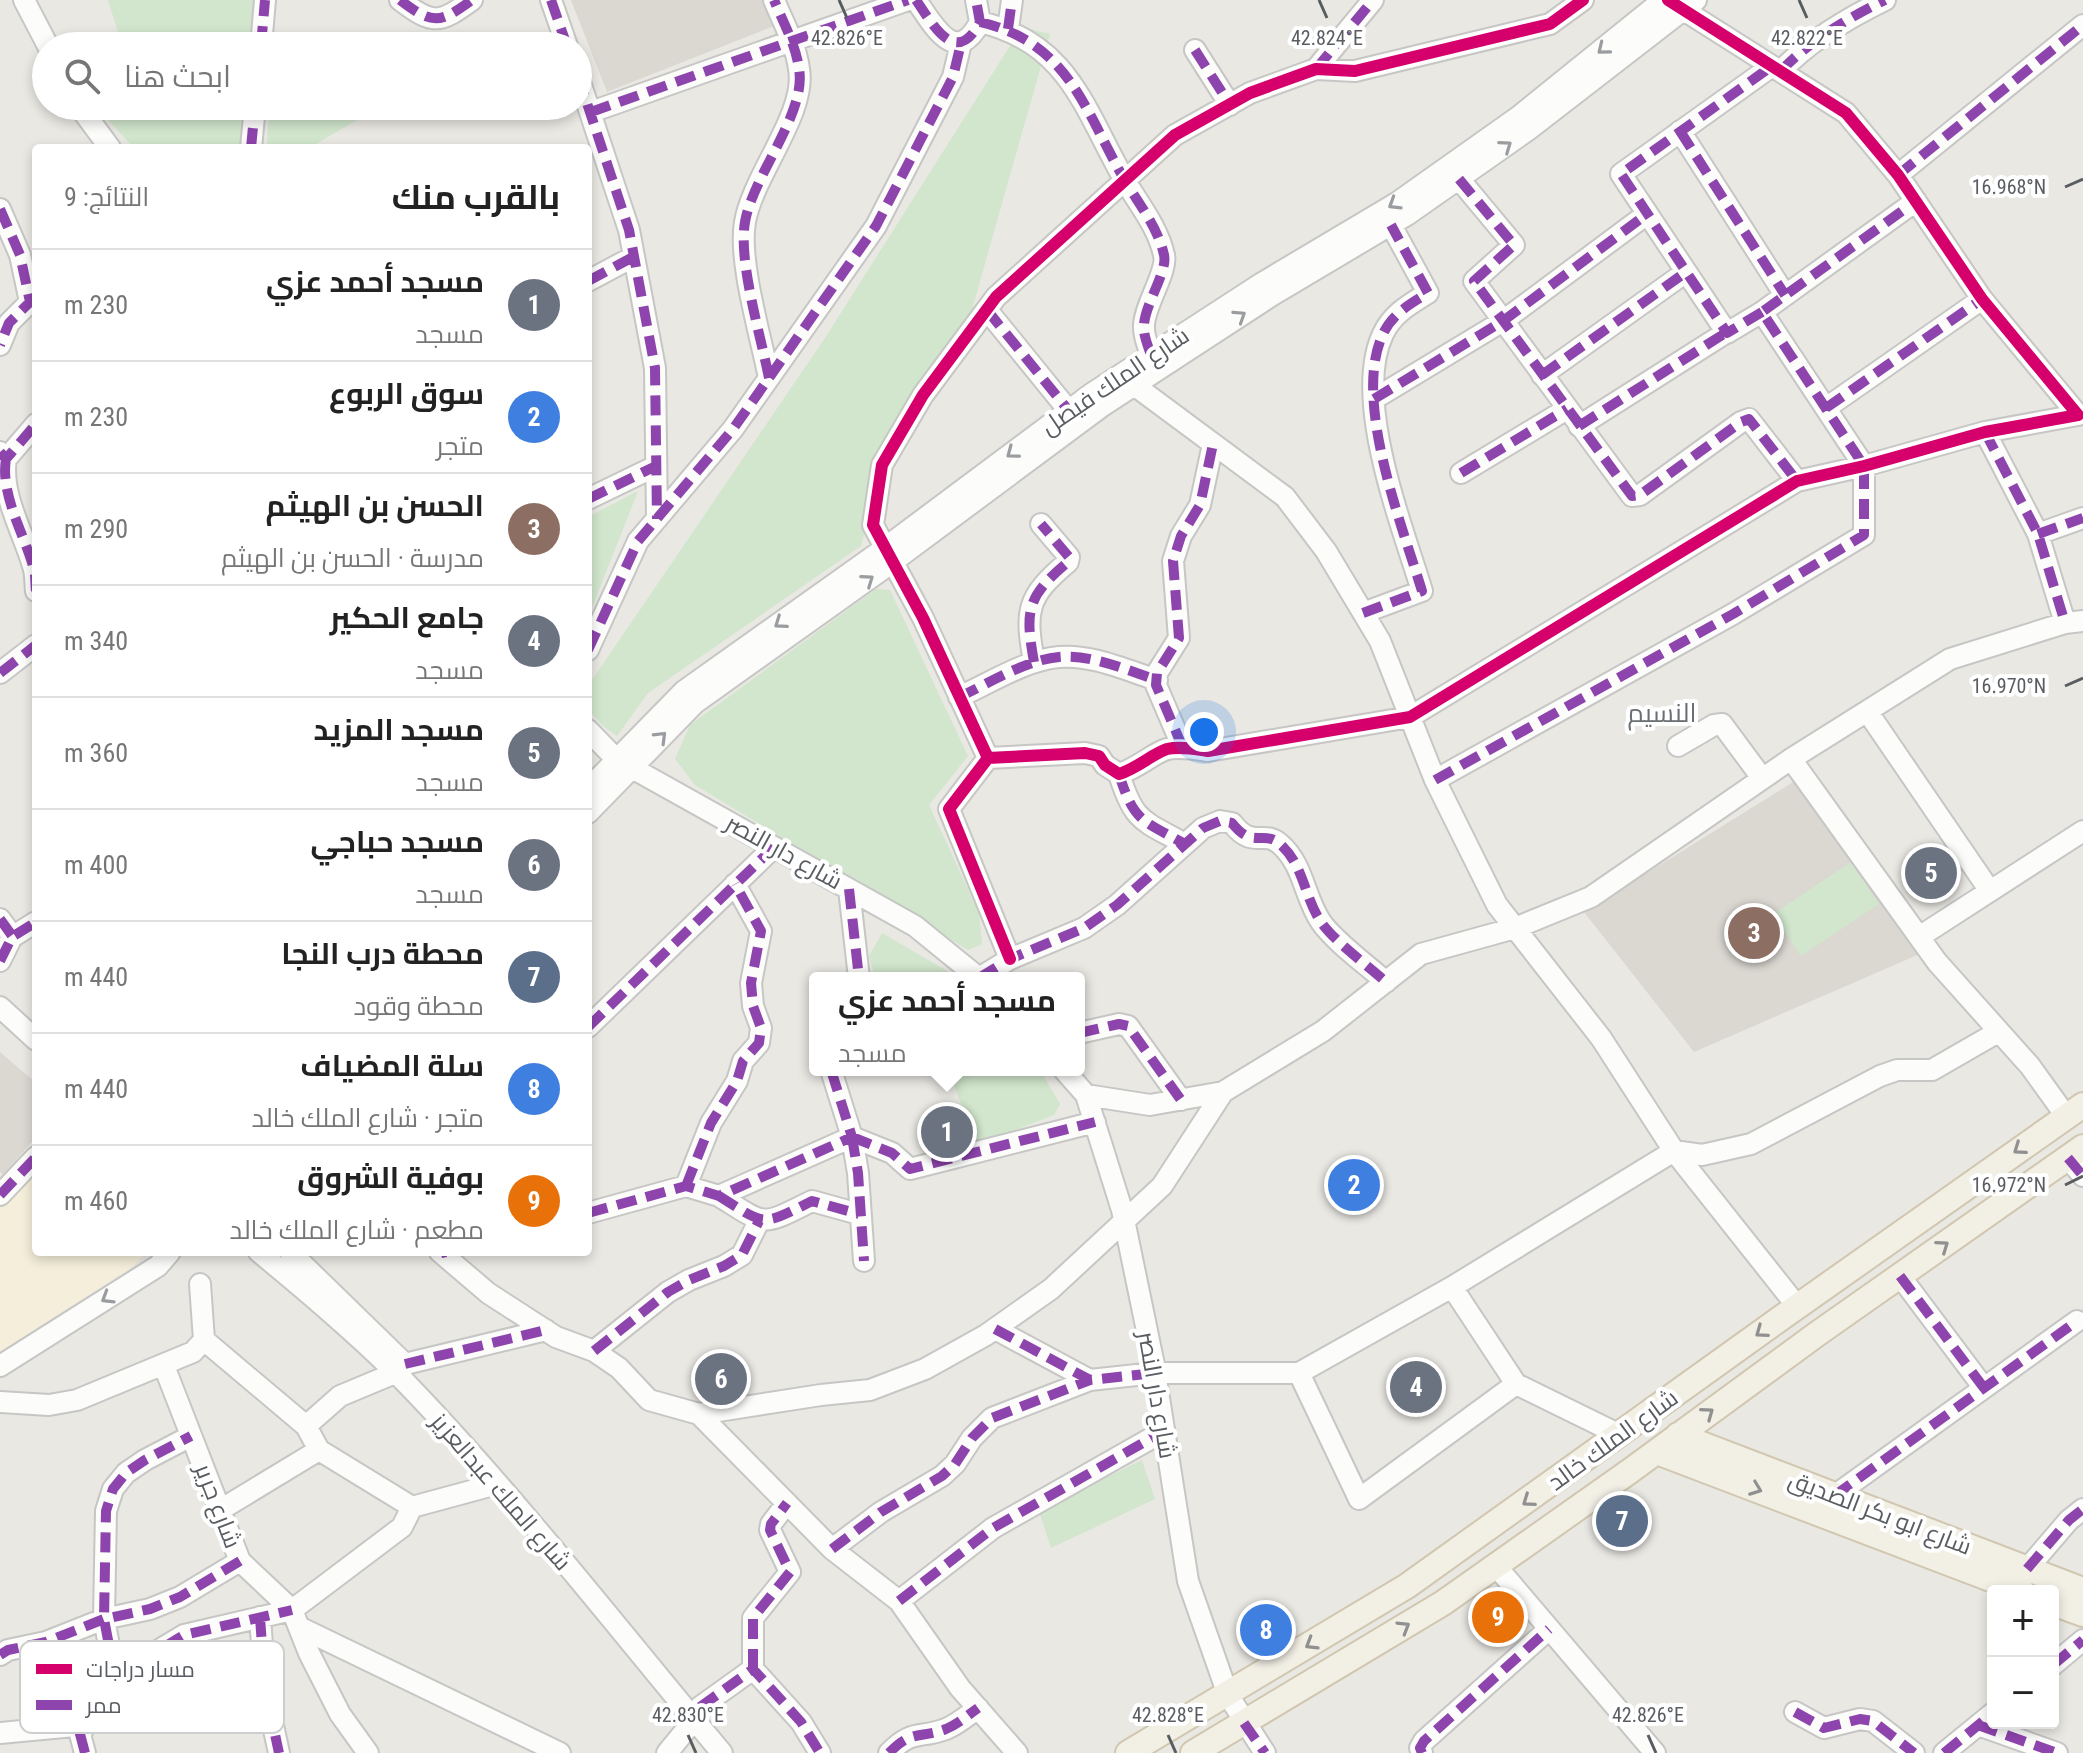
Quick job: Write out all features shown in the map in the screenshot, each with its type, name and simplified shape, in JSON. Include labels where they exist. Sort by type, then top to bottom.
[{"type":"main road","name":"شارع الملك خالد","points":[[1128,1753],[1407,1586],[2075,1110]]},
{"type":"main road","name":"شارع الملك خالد","points":[[1193,1753],[1443,1603],[1900,1276],[2078,1160]]},
{"type":"main road","name":"شارع ابو بكر الصديق","points":[[1678,1435],[1834,1496],[2025,1580]]},
{"type":"main road","name":"شارع ابو بكر الصديق","points":[[1657,1452],[2025,1580],[2083,1590]]},
{"type":"main road","points":[[2059,1605],[2083,1614]]},
{"type":"street","points":[[24,0],[41,32]]},
{"type":"street","points":[[262,32],[265,0]]},
{"type":"street","points":[[400,0],[417,12],[447,18],[472,0]]},
{"type":"street","points":[[551,0],[562,32]]},
{"type":"street","points":[[769,378],[753,301],[744,225],[750,202],[799,96],[800,70],[774,0]]},
{"type":"street","points":[[592,112],[908,0]]},
{"type":"street","points":[[916,0],[937,31],[950,42],[961,43],[973,36],[980,22],[976,0]]},
{"type":"street","points":[[1008,29],[1012,0]]},
{"type":"street","points":[[1316,69],[1373,0]]},
{"type":"street","points":[[988,758],[923,618],[873,525],[882,465],[923,395],[996,297],[1175,135],[1250,93],[1316,69],[1355,71],[1550,24],[1583,0]]},
{"type":"street","points":[[1727,332],[1621,174],[1680,131],[1861,12],[1885,0]]},
{"type":"street","points":[[889,555],[1134,385],[1271,296],[1391,225],[1459,179],[1528,130],[1678,2],[1846,113],[1898,175],[1982,299],[2078,415],[1985,432],[1797,481],[1410,717],[1208,751],[1167,750],[1136,769],[1119,774]]},
{"type":"street","name":"شارع الملك فيصل","points":[[592,786],[624,763],[684,691],[889,555],[1069,411],[1262,283],[1398,202],[1678,2]]},
{"type":"street","points":[[980,22],[1008,29],[1054,60],[1066,74],[1146,213],[1165,258],[1143,329],[1151,355]]},
{"type":"street","points":[[1898,175],[2083,25]]},
{"type":"street","points":[[592,641],[638,541],[733,429],[876,226],[953,77],[961,43]]},
{"type":"street","points":[[1195,50],[1230,105]]},
{"type":"street","points":[[592,115],[629,230],[655,368],[657,519]]},
{"type":"street","points":[[89,120],[107,144]]},
{"type":"street","points":[[251,144],[254,120]]},
{"type":"street","points":[[1680,131],[1785,295]]},
{"type":"street","points":[[1459,179],[1514,245],[1474,281],[1632,496],[1640,495],[1749,419],[1797,481]]},
{"type":"street","points":[[1461,473],[1573,418],[1762,312],[1916,201]]},
{"type":"street","points":[[0,209],[20,255],[30,302],[9,323],[0,345]]},
{"type":"street","points":[[1374,399],[1503,321],[1647,214]]},
{"type":"street","points":[[1363,613],[1422,591],[1384,467],[1374,399],[1375,354],[1384,332],[1408,305],[1428,293],[1391,225]]},
{"type":"street","points":[[592,279],[633,257]]},
{"type":"street","points":[[1542,375],[1686,272]]},
{"type":"street","points":[[1826,408],[1982,299]]},
{"type":"street","points":[[987,310],[1069,411]]},
{"type":"street","points":[[1435,780],[1733,614],[1864,535],[1864,466],[1762,312]]},
{"type":"street","points":[[1134,385],[1285,497],[1326,551],[1380,641],[1435,780],[1497,905],[1601,1038],[1674,1151],[1797,1306]]},
{"type":"street","points":[[32,428],[3,456],[2,471],[11,513],[32,563]]},
{"type":"street","points":[[1086,1095],[1150,1105],[1223,1092],[1323,1031],[1421,954],[1515,928],[1591,897],[1762,778],[1950,659],[2074,622],[2038,534],[1985,432]]},
{"type":"street","points":[[1183,748],[1156,685],[1157,673],[1179,638],[1173,561],[1181,536],[1200,505],[1213,444]]},
{"type":"street","points":[[592,497],[656,466]]},
{"type":"street","points":[[2038,534],[2083,518]]},
{"type":"street","points":[[1034,662],[1029,632],[1031,604],[1039,590],[1068,562],[1069,557],[1041,524]]},
{"type":"street","points":[[0,673],[32,648]]},
{"type":"street","points":[[959,697],[1034,662],[1059,656],[1093,660],[1157,680]]},
{"type":"street","points":[[1867,711],[1990,891]]},
{"type":"street","points":[[1678,746],[1714,725],[1722,724],[1762,778]]},
{"type":"street","name":"شارع دار النصر","points":[[592,734],[624,763],[915,926],[972,972]]},
{"type":"street","points":[[1010,959],[949,809],[988,758],[1085,753],[1099,756],[1105,765],[1119,774],[1132,810],[1142,820],[1183,843]]},
{"type":"street","points":[[1791,759],[1937,962],[1998,1032],[2075,1110]]},
{"type":"street","points":[[592,807],[624,763]]},
{"type":"street","points":[[989,972],[1010,959],[1084,928],[1117,905],[1183,843],[1203,828],[1220,821],[1232,823],[1249,839],[1271,838],[1296,862],[1311,905],[1322,925],[1386,982]]},
{"type":"street","points":[[1919,937],[2083,831]]},
{"type":"street","points":[[592,1023],[774,847]]},
{"type":"street","points":[[686,1186],[711,1123],[737,1081],[743,1061],[759,1043],[761,1028],[753,1006],[751,983],[761,931],[735,884]]},
{"type":"street","points":[[849,889],[858,972]]},
{"type":"street","points":[[0,919],[13,937]]},
{"type":"street","points":[[0,961],[13,937],[32,925]]},
{"type":"street","points":[[0,1007],[32,1036]]},
{"type":"street","points":[[1085,1032],[1119,1024],[1128,1026],[1181,1100]]},
{"type":"street","points":[[832,1549],[881,1512],[942,1476],[992,1418],[1090,1380],[1155,1373],[1299,1373],[1452,1287],[1674,1151],[1702,1155],[1751,1144],[1880,1076],[1897,1070],[1932,1070],[1998,1032]]},
{"type":"street","points":[[833,1076],[852,1137],[858,1173],[864,1261]]},
{"type":"street","name":"شارع دار النصر","points":[[1069,1076],[1086,1095],[1124,1221],[1155,1373],[1188,1581],[1228,1695],[1265,1753]]},
{"type":"street","points":[[446,1256],[488,1293],[556,1337],[594,1351],[619,1368],[649,1400],[699,1414],[870,1390],[925,1369],[995,1329],[1051,1289],[1162,1186],[1223,1092]]},
{"type":"street","points":[[719,1196],[852,1137],[892,1153],[910,1169],[1095,1122]]},
{"type":"street","points":[[0,1195],[32,1161]]},
{"type":"street","points":[[592,1212],[686,1186],[719,1196],[759,1221],[773,1220],[812,1201],[859,1214]]},
{"type":"street","points":[[594,1351],[668,1292],[742,1255],[759,1221]]},
{"type":"street","points":[[0,1366],[158,1266],[167,1256]]},
{"type":"street","name":"شارع الملك عبدالعزيز","points":[[264,1256],[400,1369],[697,1713],[739,1753]]},
{"type":"street","name":"شارع الملك عبدالعزيز","points":[[296,1256],[400,1369],[697,1713],[722,1753]]},
{"type":"street","points":[[1900,1276],[1984,1388]]},
{"type":"street","points":[[200,1284],[204,1340],[306,1426],[319,1450],[412,1507],[497,1484]]},
{"type":"street","points":[[1452,1287],[1516,1384],[1620,1435]]},
{"type":"street","points":[[1834,1496],[2077,1321]]},
{"type":"street","points":[[995,1329],[1090,1380]]},
{"type":"street","points":[[306,1426],[340,1396],[400,1369],[546,1330]]},
{"type":"street","points":[[0,1402],[49,1405],[77,1400],[164,1366],[193,1352],[204,1340]]},
{"type":"street","name":"شارع جرير","points":[[164,1366],[240,1561],[296,1619],[340,1714],[368,1753]]},
{"type":"street","points":[[1299,1373],[1359,1499],[1516,1384]]},
{"type":"street","points":[[699,1414],[832,1549],[899,1601],[960,1688],[1017,1753]]},
{"type":"street","points":[[899,1601],[993,1528],[1164,1431]]},
{"type":"street","points":[[108,1641],[104,1619],[106,1511],[113,1489],[126,1473],[145,1460],[191,1436]]},
{"type":"street","points":[[220,1510],[319,1450]]},
{"type":"street","points":[[787,1503],[770,1530],[790,1572],[753,1618],[753,1669],[801,1722],[820,1753]]},
{"type":"street","points":[[296,1619],[402,1527],[412,1507]]},
{"type":"street","points":[[2025,1580],[2069,1520],[2083,1509]]},
{"type":"street","points":[[49,1641],[104,1619],[150,1609],[180,1597],[240,1561]]},
{"type":"street","points":[[1496,1566],[1655,1753]]},
{"type":"street","points":[[260,1617],[262,1641]]},
{"type":"street","points":[[174,1641],[184,1635],[260,1617],[296,1619],[560,1753]]},
{"type":"street","points":[[1422,1753],[1420,1748],[1424,1741],[1549,1629]]},
{"type":"street","points":[[2059,1660],[2083,1640]]},
{"type":"street","points":[[0,1655],[20,1647]]},
{"type":"street","points":[[667,1753],[697,1713],[753,1669]]},
{"type":"street","points":[[889,1753],[907,1737],[958,1724],[978,1708]]},
{"type":"street","points":[[1795,1712],[1824,1728],[1860,1719],[1873,1721],[1914,1753]]},
{"type":"street","points":[[1944,1753],[1986,1719],[2057,1753]]},
{"type":"street","points":[[0,1733],[20,1731]]},
{"type":"street","points":[[81,1733],[85,1753]]},
{"type":"street","points":[[275,1733],[279,1753]]},
{"type":"shaded area","points":[[571,0],[764,0],[774,26],[607,92],[592,54],[592,32],[584,32]]},
{"type":"shaded area","points":[[1798,779],[1922,953],[1694,1052],[1584,912]]},
{"type":"shaded area","points":[[0,1052],[32,1080],[32,1142],[3,1175],[0,1172]]},
{"type":"shaded area","points":[[32,1150],[32,1256],[143,1256],[132,1267],[0,1352],[0,1186]]},
{"type":"green space","points":[[108,0],[259,0],[256,32],[118,32]]},
{"type":"green space","points":[[1022,27],[1050,34],[971,313],[882,465],[861,546],[648,693],[617,736],[592,714],[592,680],[825,338]]},
{"type":"green space","points":[[108,120],[248,120],[245,144],[130,144]]},
{"type":"green space","points":[[268,120],[357,120],[316,144],[267,144]]},
{"type":"green space","points":[[638,491],[592,608],[592,515]]},
{"type":"green space","points":[[876,589],[890,590],[968,756],[929,805],[979,913],[982,944],[968,950],[695,785],[675,759],[690,725]]},
{"type":"green space","points":[[1851,862],[1879,904],[1801,956],[1773,914]]},
{"type":"green space","points":[[882,933],[949,972],[873,972],[869,956]]},
{"type":"green space","points":[[950,1076],[1044,1076],[1060,1104],[1054,1115],[977,1145]]},
{"type":"green space","points":[[1142,1460],[1155,1499],[1051,1548],[1039,1511]]},
{"type":"marked path","points":[[262,32],[265,0]]},
{"type":"marked path","points":[[400,0],[421,14],[436,18],[451,14],[472,0]]},
{"type":"marked path","points":[[551,0],[562,32]]},
{"type":"marked path","points":[[769,378],[747,278],[744,238],[750,204],[788,124],[799,86],[795,51],[774,0]]},
{"type":"marked path","points":[[592,112],[908,0]]},
{"type":"marked path","points":[[916,0],[937,30],[954,42],[971,35],[980,22],[976,0]]},
{"type":"marked path","points":[[1008,29],[1012,0]]},
{"type":"marked path","points":[[1316,69],[1373,0]]},
{"type":"marked path","points":[[1781,71],[1830,31],[1885,0]]},
{"type":"marked path","points":[[980,22],[1010,32],[1054,62],[1084,104],[1152,225],[1164,262],[1145,317],[1145,337],[1151,355]]},
{"type":"marked path","points":[[1898,175],[2083,25]]},
{"type":"marked path","points":[[592,641],[638,541],[733,429],[876,226],[953,77],[961,43]]},
{"type":"marked path","points":[[1195,50],[1230,105]]},
{"type":"marked path","points":[[1762,312],[1727,333],[1621,174],[1772,66]]},
{"type":"marked path","points":[[592,118],[629,230],[655,368],[657,519]]},
{"type":"marked path","points":[[251,144],[254,120]]},
{"type":"marked path","points":[[1680,131],[1785,295]]},
{"type":"marked path","points":[[1459,179],[1514,245],[1474,281],[1632,496],[1640,495],[1749,419],[1797,481]]},
{"type":"marked path","points":[[1435,780],[1733,614],[1864,535],[1864,466],[1762,312],[1916,201]]},
{"type":"marked path","points":[[0,209],[20,255],[30,302],[9,323],[0,345]]},
{"type":"marked path","points":[[1374,399],[1503,321],[1647,214]]},
{"type":"marked path","points":[[1363,613],[1422,591],[1383,462],[1373,392],[1375,361],[1383,334],[1402,310],[1428,293],[1391,225]]},
{"type":"marked path","points":[[592,279],[633,257]]},
{"type":"marked path","points":[[1542,375],[1686,272]]},
{"type":"marked path","points":[[1826,408],[1982,299]]},
{"type":"marked path","points":[[987,310],[1069,411]]},
{"type":"marked path","points":[[1579,426],[1727,332]]},
{"type":"marked path","points":[[1461,473],[1567,409]]},
{"type":"marked path","points":[[0,452],[6,459],[32,429]]},
{"type":"marked path","points":[[1985,432],[2038,534],[2065,623]]},
{"type":"marked path","points":[[1183,748],[1156,685],[1157,673],[1179,638],[1173,561],[1181,536],[1200,505],[1213,444]]},
{"type":"marked path","points":[[6,459],[6,486],[32,563]]},
{"type":"marked path","points":[[592,497],[656,466]]},
{"type":"marked path","points":[[2038,534],[2083,518]]},
{"type":"marked path","points":[[1034,662],[1030,630],[1032,606],[1044,585],[1068,562],[1069,557],[1041,524]]},
{"type":"marked path","points":[[0,673],[32,648]]},
{"type":"marked path","points":[[959,697],[1021,667],[1059,657],[1096,660],[1157,680]]},
{"type":"marked path","points":[[1119,774],[1130,802],[1141,818],[1183,843]]},
{"type":"marked path","points":[[989,972],[1010,959],[1084,928],[1117,905],[1203,828],[1220,821],[1232,823],[1246,836],[1268,838],[1280,844],[1299,871],[1321,922],[1342,945],[1386,982]]},
{"type":"marked path","points":[[592,1023],[774,847]]},
{"type":"marked path","points":[[686,1186],[711,1123],[737,1081],[743,1061],[759,1043],[761,1028],[753,1006],[751,983],[761,931],[735,884]]},
{"type":"marked path","points":[[849,889],[858,972]]},
{"type":"marked path","points":[[0,919],[13,937]]},
{"type":"marked path","points":[[0,961],[12,937],[32,924]]},
{"type":"marked path","points":[[1085,1032],[1119,1024],[1128,1026],[1181,1100]]},
{"type":"marked path","points":[[592,1212],[686,1186],[719,1196],[852,1137],[833,1076]]},
{"type":"marked path","points":[[852,1137],[892,1153],[910,1169],[1095,1122]]},
{"type":"marked path","points":[[852,1137],[858,1173],[864,1261]]},
{"type":"marked path","points":[[2068,1158],[2083,1176]]},
{"type":"marked path","points":[[0,1195],[32,1161]]},
{"type":"marked path","points":[[719,1196],[764,1220],[812,1201],[859,1214]]},
{"type":"marked path","points":[[594,1351],[668,1292],[742,1255],[759,1221]]},
{"type":"marked path","points":[[1900,1276],[1984,1388]]},
{"type":"marked path","points":[[1834,1496],[2077,1321]]},
{"type":"marked path","points":[[995,1329],[1090,1380],[1155,1373]]},
{"type":"marked path","points":[[405,1364],[546,1330]]},
{"type":"marked path","points":[[832,1549],[881,1512],[942,1476],[992,1418],[1090,1380]]},
{"type":"marked path","points":[[899,1601],[993,1528],[1164,1431]]},
{"type":"marked path","points":[[108,1641],[104,1619],[106,1511],[113,1489],[126,1473],[145,1460],[191,1436]]},
{"type":"marked path","points":[[753,1669],[753,1618],[790,1572],[770,1530],[787,1503]]},
{"type":"marked path","points":[[2027,1569],[2069,1520],[2083,1509]]},
{"type":"marked path","points":[[49,1641],[104,1619],[150,1609],[180,1597],[240,1561]]},
{"type":"marked path","points":[[174,1641],[184,1635],[292,1610]]},
{"type":"marked path","points":[[260,1617],[262,1641]]},
{"type":"marked path","points":[[1422,1753],[1420,1748],[1424,1741],[1549,1629]]},
{"type":"marked path","points":[[2059,1660],[2083,1640]]},
{"type":"marked path","points":[[0,1655],[20,1647]]},
{"type":"marked path","points":[[700,1707],[753,1669],[801,1722],[820,1753]]},
{"type":"marked path","points":[[889,1753],[910,1737],[950,1727],[978,1708]]},
{"type":"marked path","points":[[1795,1712],[1824,1728],[1860,1719],[1873,1721],[1914,1753]]},
{"type":"marked path","points":[[1944,1753],[1987,1718]]},
{"type":"marked path","points":[[1244,1723],[1265,1753]]},
{"type":"marked path","points":[[1978,1725],[2057,1753]]},
{"type":"marked path","points":[[81,1733],[85,1753]]},
{"type":"marked path","points":[[275,1733],[279,1753]]},
{"type":"cycle path","points":[[1010,959],[949,809],[988,758],[923,618],[873,525],[882,465],[923,395],[996,297],[1175,135],[1250,93],[1316,69],[1355,71],[1550,24],[1583,0]]},
{"type":"cycle path","points":[[988,758],[1085,753],[1099,756],[1105,765],[1119,774],[1167,749],[1208,751],[1410,717],[1797,481],[1985,432],[2078,415],[1982,299],[1898,175],[1846,113],[1668,0]]},
{"type":"place","name":"مسجد المزيد","points":[[1931,873]]},
{"type":"place","name":"الحسن بن الهيثم","points":[[1754,933]]},
{"type":"place","name":"مسجد أحمد عزي","points":[[947,1132]]},
{"type":"place","name":"سوق الربوع","points":[[1354,1185]]},
{"type":"place","name":"مسجد حباجي","points":[[721,1379]]},
{"type":"place","name":"جامع الحكير","points":[[1416,1387]]},
{"type":"place","name":"محطة درب النجا","points":[[1622,1521]]},
{"type":"place","name":"بوفية الشروق","points":[[1498,1617]]},
{"type":"place","name":"سلة المضياف","points":[[1266,1630]]},
{"type":"district","name":"النسيم","points":[[1662,713]]}]
